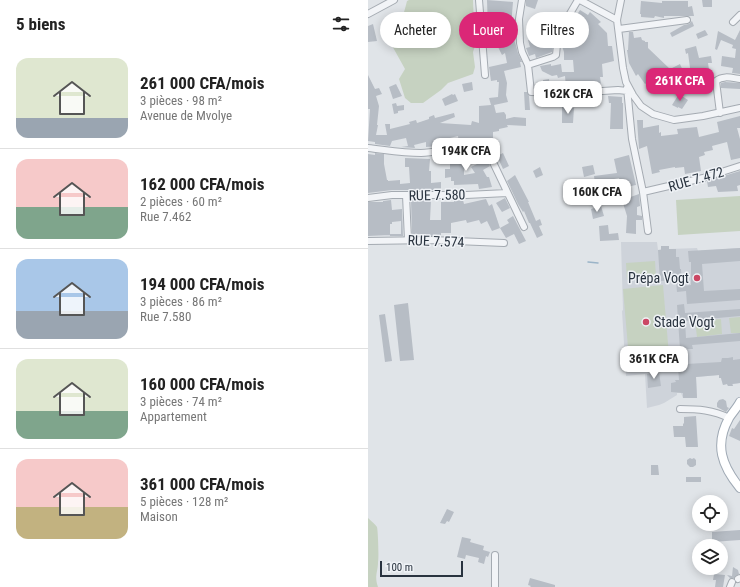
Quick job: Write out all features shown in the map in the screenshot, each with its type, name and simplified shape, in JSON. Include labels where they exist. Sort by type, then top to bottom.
[{"type":"main road","points":[[739,406],[729,418],[722,436],[721,450],[727,469],[740,488]]},
{"type":"street","points":[[368,14],[382,3],[394,0]]},
{"type":"street","points":[[479,0],[486,75]]},
{"type":"street","points":[[522,0],[519,19],[520,43],[528,65],[531,92],[572,93],[618,90],[627,91]]},
{"type":"street","points":[[528,65],[556,55],[558,34],[579,0],[618,20]]},
{"type":"street","points":[[621,0],[618,20],[620,46],[626,82],[632,139],[643,192],[648,231]]},
{"type":"street","points":[[733,22],[740,15]]},
{"type":"street","points":[[619,29],[687,20]]},
{"type":"street","points":[[720,113],[716,81],[725,77],[740,79]]},
{"type":"street","points":[[626,82],[632,95],[641,106],[662,118],[685,120],[740,108]]},
{"type":"street","points":[[368,148],[407,153],[444,151],[461,148],[486,151],[490,156],[524,228]]},
{"type":"street","name":"RUE 7.472","points":[[643,192],[703,178],[740,166]]},
{"type":"street","name":"RUE 7.580","points":[[368,198],[388,195],[466,195],[507,193]]},
{"type":"street","points":[[406,195],[408,240]]},
{"type":"street","name":"RUE 7.574","points":[[368,241],[408,240],[504,242]]},
{"type":"street","points":[[680,409],[705,410],[718,413],[729,418]]},
{"type":"street","points":[[494,587],[495,555]]},
{"type":"shaded area","points":[[621,242],[657,242],[658,250],[661,249],[661,246],[669,246],[669,249],[697,248],[698,251],[740,248],[740,383],[733,384],[733,386],[728,386],[727,384],[723,385],[719,375],[696,377],[697,398],[683,398],[681,393],[677,393],[677,395],[664,403],[647,408],[645,374],[626,376],[622,311]]},
{"type":"green space","points":[[473,0],[473,12],[459,12],[459,48],[474,48],[473,52],[475,67],[473,74],[448,83],[423,103],[411,103],[405,98],[399,79],[405,69],[393,48],[451,48],[451,12],[404,12],[407,1]]},
{"type":"green space","points":[[740,196],[740,231],[678,235],[676,200]]},
{"type":"green space","points":[[655,261],[656,277],[627,280],[626,263]]},
{"type":"green space","name":"Stade Vogt","points":[[663,285],[669,355],[629,359],[623,289]]},
{"type":"green space","points":[[740,317],[740,333],[731,333],[729,318]]},
{"type":"green space","points":[[721,319],[722,334],[697,337],[695,321]]},
{"type":"green space","points":[[368,518],[377,527],[378,565],[376,577],[378,587],[368,587]]},
{"type":"building","points":[[487,0],[513,2],[512,12],[487,12]]},
{"type":"building","points":[[526,0],[538,0],[535,9],[526,6]]},
{"type":"building","points":[[702,0],[712,0],[712,7],[703,7]]},
{"type":"building","points":[[641,1],[662,3],[662,1],[688,1],[688,7],[692,6],[694,16],[664,16],[664,18],[655,16],[654,18],[641,17]]},
{"type":"building","points":[[590,12],[601,22],[598,24],[607,33],[608,46],[612,46],[614,61],[602,64],[603,77],[600,77],[601,84],[585,86],[585,88],[566,88],[565,76],[558,78],[557,75],[552,76],[542,71],[540,66],[561,64],[562,72],[574,72],[573,60],[564,60],[563,48],[589,48]]},
{"type":"building","points":[[692,21],[694,26],[672,37],[670,33]]},
{"type":"building","points":[[373,24],[377,41],[368,42],[368,26]]},
{"type":"building","points":[[705,30],[708,35],[698,39],[696,34]]},
{"type":"building","points":[[740,30],[740,74],[732,73],[733,68],[721,66],[722,56],[735,58],[736,49],[732,48],[733,45],[721,40],[717,50],[715,49],[718,31],[735,40]]},
{"type":"building","points":[[629,32],[633,32],[634,38],[641,37],[642,40],[648,42],[648,48],[670,69],[680,64],[684,73],[679,76],[678,74],[667,85],[664,84],[658,91],[648,82],[645,84],[638,74],[636,76],[629,63],[627,50]]},
{"type":"building","points":[[696,46],[699,58],[711,56],[712,63],[708,63],[711,82],[705,83],[705,75],[692,75],[686,71],[690,68],[688,53],[686,54],[685,49]]},
{"type":"building","points":[[498,48],[517,48],[522,62],[520,62],[521,67],[504,71],[507,83],[506,95],[508,102],[494,105],[496,113],[504,112],[506,119],[514,117],[526,118],[526,126],[507,125],[508,127],[493,132],[493,142],[482,142],[481,145],[459,144],[458,136],[438,141],[439,146],[426,147],[426,142],[414,145],[415,148],[401,147],[408,146],[406,138],[392,141],[390,146],[375,144],[375,142],[368,141],[370,109],[368,109],[368,75],[375,89],[379,88],[382,94],[376,96],[379,106],[376,135],[387,135],[385,124],[390,124],[390,129],[410,124],[409,122],[416,120],[417,123],[429,119],[429,117],[434,115],[435,118],[454,113],[455,117],[440,123],[471,125],[472,121],[479,123],[479,106],[491,105],[489,98],[498,97],[499,82],[497,82],[497,80],[491,81],[489,67],[507,63],[505,53],[502,55]]},
{"type":"building","points":[[526,48],[552,48],[552,52],[536,58],[535,54],[529,56]]},
{"type":"building","points":[[549,79],[550,88],[538,88],[538,83]]},
{"type":"building","points":[[472,82],[473,90],[464,92],[462,84]]},
{"type":"building","points":[[721,83],[740,83],[740,89],[721,88]]},
{"type":"building","points":[[396,84],[402,96],[393,99],[389,87]]},
{"type":"building","points":[[524,92],[527,92],[529,96],[530,110],[525,110]]},
{"type":"building","points":[[455,94],[458,101],[445,106],[442,99]]},
{"type":"building","points":[[679,94],[688,100],[682,109],[672,105]]},
{"type":"building","points":[[608,96],[622,97],[623,129],[610,129],[611,103],[609,103]]},
{"type":"building","points":[[396,103],[397,106],[404,105],[404,110],[398,111],[398,113],[394,114],[392,104]]},
{"type":"building","points":[[562,107],[574,108],[573,123],[562,123]]},
{"type":"building","points":[[740,116],[740,128],[737,128],[740,139],[740,158],[731,160],[727,142],[712,146],[713,150],[704,152],[705,155],[699,157],[701,171],[685,174],[684,167],[675,167],[659,170],[660,172],[652,174],[647,146],[639,149],[637,120],[643,120],[643,128],[659,125],[659,133],[661,132],[661,136],[678,134],[677,129],[697,127],[699,137],[719,132],[717,122]]},
{"type":"building","points":[[375,153],[384,154],[387,180],[400,180],[400,184],[410,183],[409,167],[405,167],[405,158],[430,159],[429,171],[431,171],[431,183],[441,182],[441,190],[392,190],[368,193],[368,154],[375,155]]},
{"type":"building","points":[[503,153],[509,166],[503,169],[497,156]]},
{"type":"building","points":[[484,155],[490,166],[483,170],[487,177],[489,177],[492,187],[479,189],[478,184],[454,185],[454,181],[451,181],[451,177],[445,178],[445,169],[450,169],[450,161],[436,161],[437,156],[464,156],[464,175],[475,173],[471,167],[485,160],[473,160]]},
{"type":"building","points":[[629,155],[636,185],[621,188],[619,178],[609,180],[611,189],[596,191],[594,176],[617,173],[614,159]]},
{"type":"building","points":[[593,165],[595,174],[584,177],[582,167]]},
{"type":"building","points":[[540,167],[543,175],[536,178],[533,171]]},
{"type":"building","points":[[740,171],[740,185],[737,186],[738,191],[718,192],[716,186],[708,187],[707,181]]},
{"type":"building","points":[[515,175],[529,202],[536,221],[540,219],[542,225],[539,226],[543,235],[537,238],[507,181]]},
{"type":"building","points":[[639,194],[640,206],[637,207],[637,215],[642,216],[642,220],[636,220],[636,234],[626,233],[627,216],[622,200]]},
{"type":"building","points":[[505,198],[510,208],[502,212],[496,203]]},
{"type":"building","points":[[486,199],[489,206],[492,204],[500,228],[492,231],[487,221],[481,224],[479,220],[467,223],[466,220],[451,223],[451,233],[441,233],[441,236],[412,234],[411,200],[431,200],[430,220],[441,220],[441,202],[463,200],[464,204]]},
{"type":"building","points":[[391,200],[392,210],[402,209],[403,236],[368,236],[368,202],[383,202]],"holes":[[[401,221],[401,234],[390,234],[390,224],[392,224],[392,222]]]},
{"type":"building","points":[[601,206],[604,216],[593,219],[591,209]]},
{"type":"building","points":[[513,216],[526,241],[519,244],[514,234],[506,238],[500,228],[509,223],[507,220]]},
{"type":"building","points":[[608,225],[609,234],[618,233],[619,240],[600,241],[599,226]]},
{"type":"building","points":[[661,246],[669,246],[669,249],[676,249],[676,257],[679,257],[681,269],[682,286],[691,285],[691,262],[689,262],[688,251],[740,248],[740,261],[702,264],[704,291],[740,289],[740,300],[687,304],[686,291],[677,292],[676,280],[660,281],[658,250],[661,250]]},
{"type":"building","points":[[408,303],[414,360],[400,361],[394,305]]},
{"type":"building","points":[[684,304],[685,313],[740,309],[740,316],[685,321],[686,338],[740,333],[740,341],[692,345],[693,349],[685,349],[686,364],[721,362],[722,358],[733,357],[733,360],[740,359],[740,383],[732,384],[733,386],[728,386],[727,384],[723,385],[719,375],[696,377],[697,398],[683,398],[683,393],[671,392],[671,383],[676,382],[675,380],[679,380],[678,367],[681,367],[677,305]]},
{"type":"building","points":[[385,314],[392,361],[385,362],[379,315]]},
{"type":"building","points":[[659,372],[661,386],[648,388],[647,374]]},
{"type":"building","points":[[723,399],[726,401],[727,407],[729,408],[726,412],[717,407],[719,400]]},
{"type":"building","points":[[696,416],[698,447],[686,447],[685,437],[674,437],[673,426],[683,426],[684,417]]},
{"type":"building","points":[[740,420],[740,441],[729,436],[732,428],[734,429]]},
{"type":"building","points":[[694,458],[696,460],[696,465],[693,467],[690,467],[687,464],[687,460]]},
{"type":"building","points":[[651,465],[658,465],[659,475],[651,475]]},
{"type":"building","points":[[686,477],[701,477],[701,482],[686,482]]},
{"type":"building","points":[[447,509],[454,512],[449,522],[447,521],[445,524],[440,523]]},
{"type":"building","points":[[740,530],[740,540],[728,541],[728,539],[712,539],[712,532]]},
{"type":"building","points":[[462,537],[471,539],[470,542],[484,546],[483,550],[490,552],[488,557],[486,556],[484,564],[478,562],[479,558],[466,555],[465,559],[457,557]]},
{"type":"building","points":[[733,567],[738,570],[739,574],[734,578],[730,578],[727,575],[732,576]]},
{"type":"building","points":[[714,575],[725,575],[723,587],[715,587],[716,580],[713,580]]},
{"type":"building","points":[[530,578],[555,585],[555,587],[530,587],[531,586],[528,585]]},
{"type":"waterway","points":[[588,262],[598,263]]},
{"type":"place","name":"Prépa Vogt","points":[[697,278]]},
{"type":"place","name":"Stade Vogt","points":[[646,322]]}]
